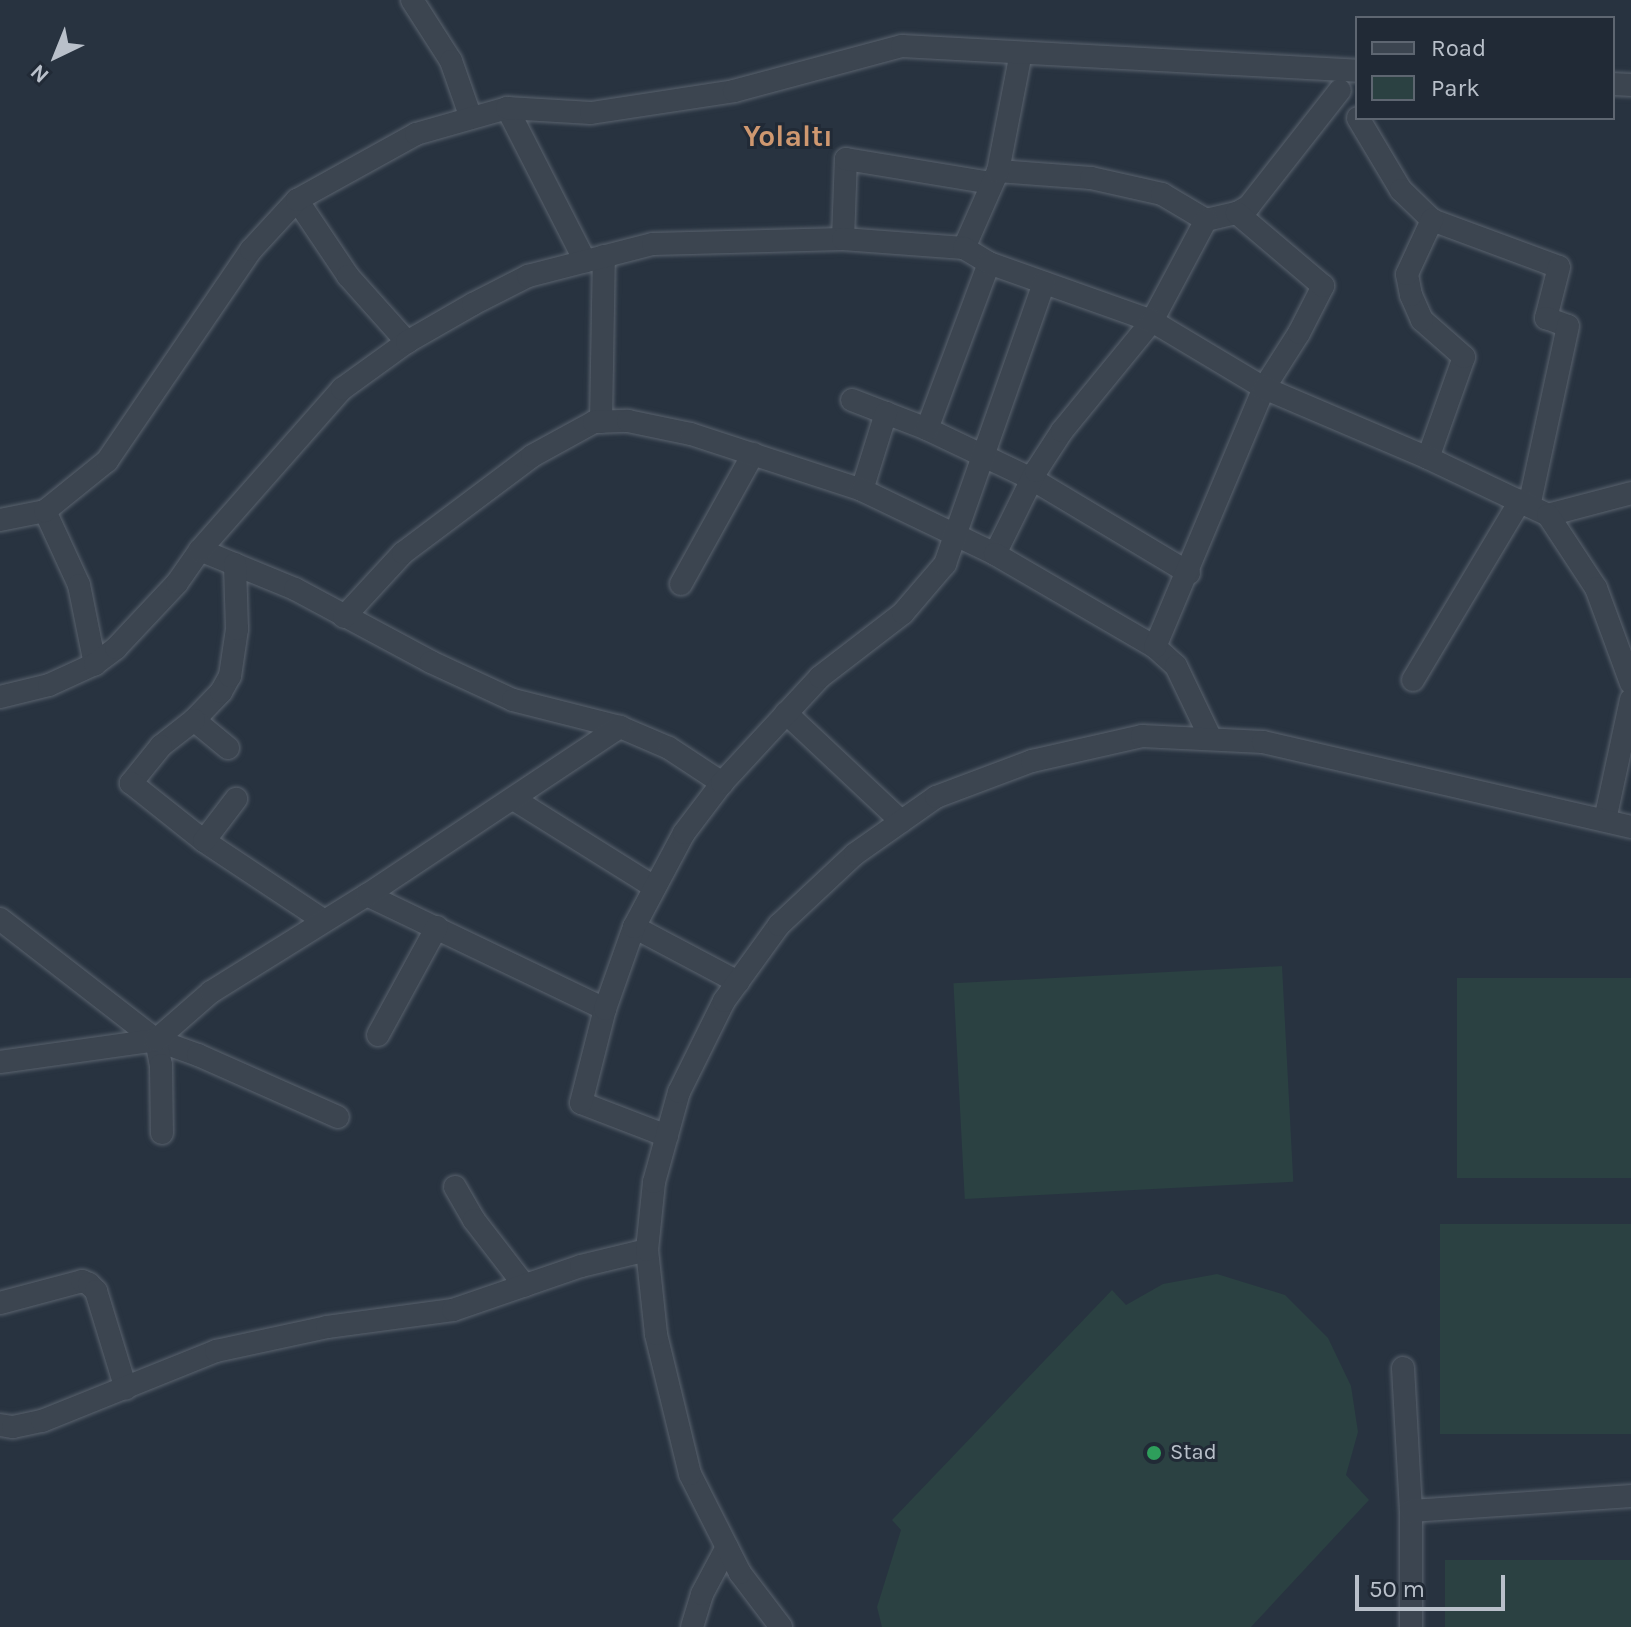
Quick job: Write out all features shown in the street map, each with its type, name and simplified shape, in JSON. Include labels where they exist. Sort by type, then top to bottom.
[{"type":"street","points":[[412,0],[451,61],[471,118]]},
{"type":"street","points":[[0,520],[45,511],[107,461],[251,250],[297,200],[416,134],[507,108],[591,113],[734,91],[902,46],[1355,71]]},
{"type":"street","points":[[964,248],[994,177],[1021,53]]},
{"type":"street","points":[[1328,69],[1355,115]]},
{"type":"street","points":[[843,239],[846,159],[994,177],[1091,178],[1162,194],[1206,220],[1237,213],[1249,206],[1340,90]]},
{"type":"street","points":[[507,108],[594,258],[601,422]]},
{"type":"street","points":[[1358,120],[1401,190],[1432,220],[1559,267],[1546,318],[1568,326],[1532,507],[1413,680]]},
{"type":"street","points":[[297,200],[348,276],[407,342]]},
{"type":"street","points":[[1155,647],[1189,573],[1218,495],[1264,388],[1299,333],[1323,286],[1237,213]]},
{"type":"street","points":[[995,554],[1032,479],[1062,431],[1152,321],[1206,220]]},
{"type":"street","points":[[1428,458],[1464,357],[1422,320],[1411,295],[1407,274],[1432,220]]},
{"type":"street","points":[[0,697],[49,685],[95,664],[116,648],[342,389],[407,342],[528,276],[653,244],[843,239],[964,248],[989,263],[1152,321],[1264,388],[1428,458],[1532,507],[1596,588],[1631,681]]},
{"type":"street","points":[[927,429],[989,263]]},
{"type":"street","points":[[667,1136],[581,1103],[605,1009],[634,927],[684,833],[722,783],[786,713],[849,651],[903,613],[945,564],[1044,283]]},
{"type":"street","points":[[852,400],[927,429],[1032,479],[1189,573]]},
{"type":"street","points":[[862,490],[886,413]]},
{"type":"street","points":[[344,617],[403,553],[532,456],[594,422],[628,421],[691,434],[862,490],[995,554],[1155,647],[1176,666],[1211,739]]},
{"type":"street","points":[[681,584],[753,454]]},
{"type":"street","points":[[1532,507],[1631,493]]},
{"type":"street","points":[[45,511],[79,585],[95,664]]},
{"type":"street","points":[[200,550],[295,589],[344,617],[513,700],[620,727],[669,748],[722,783]]},
{"type":"street","points":[[235,564],[237,629],[230,676],[221,692],[194,720],[161,746],[131,783],[204,841],[323,920]]},
{"type":"street","points":[[1605,820],[1631,700]]},
{"type":"street","points":[[786,713],[901,821]]},
{"type":"street","points":[[194,720],[228,748]]},
{"type":"street","points":[[0,1062],[156,1040],[211,992],[515,800],[620,727]]},
{"type":"street","points":[[781,1627],[740,1573],[690,1474],[656,1334],[647,1250],[654,1182],[679,1092],[724,1001],[779,925],[855,854],[936,797],[1032,761],[1142,736],[1263,742],[1631,827]]},
{"type":"street","points":[[204,841],[236,799]]},
{"type":"street","points":[[515,800],[654,887]]},
{"type":"street","points":[[367,895],[605,1009]]},
{"type":"street","points":[[0,919],[156,1040],[198,1055],[338,1117]]},
{"type":"street","points":[[378,1035],[437,927]]},
{"type":"street","points":[[634,927],[738,982]]},
{"type":"street","points":[[156,1040],[161,1065],[162,1133]]},
{"type":"street","points":[[455,1187],[474,1220],[525,1286]]},
{"type":"street","points":[[0,1425],[13,1427],[42,1421],[216,1351],[327,1327],[453,1310],[581,1266],[647,1250]]},
{"type":"street","points":[[0,1303],[82,1281],[89,1284],[96,1291],[126,1389]]},
{"type":"street","points":[[1403,1368],[1411,1511],[1411,1627]]},
{"type":"street","points":[[1411,1511],[1631,1496]]},
{"type":"street","points":[[692,1627],[702,1594],[727,1547]]},
{"type":"green space","points":[[1282,966],[1293,1182],[965,1199],[953,983]]},
{"type":"green space","points":[[1457,978],[1631,978],[1631,1178],[1457,1178]]},
{"type":"green space","points":[[1440,1224],[1631,1224],[1631,1434],[1440,1434]]},
{"type":"green space","name":"Stad","points":[[1217,1274],[1285,1295],[1328,1338],[1351,1386],[1358,1432],[1346,1475],[1369,1500],[1251,1627],[882,1627],[877,1607],[901,1530],[892,1520],[1112,1290],[1126,1305],[1163,1284]]},
{"type":"green space","points":[[1445,1560],[1631,1560],[1631,1627],[1445,1627]]},
{"type":"place","name":"Stad","points":[[1154,1453]]},
{"type":"district","name":"Yolaltı","points":[[788,136]]}]
